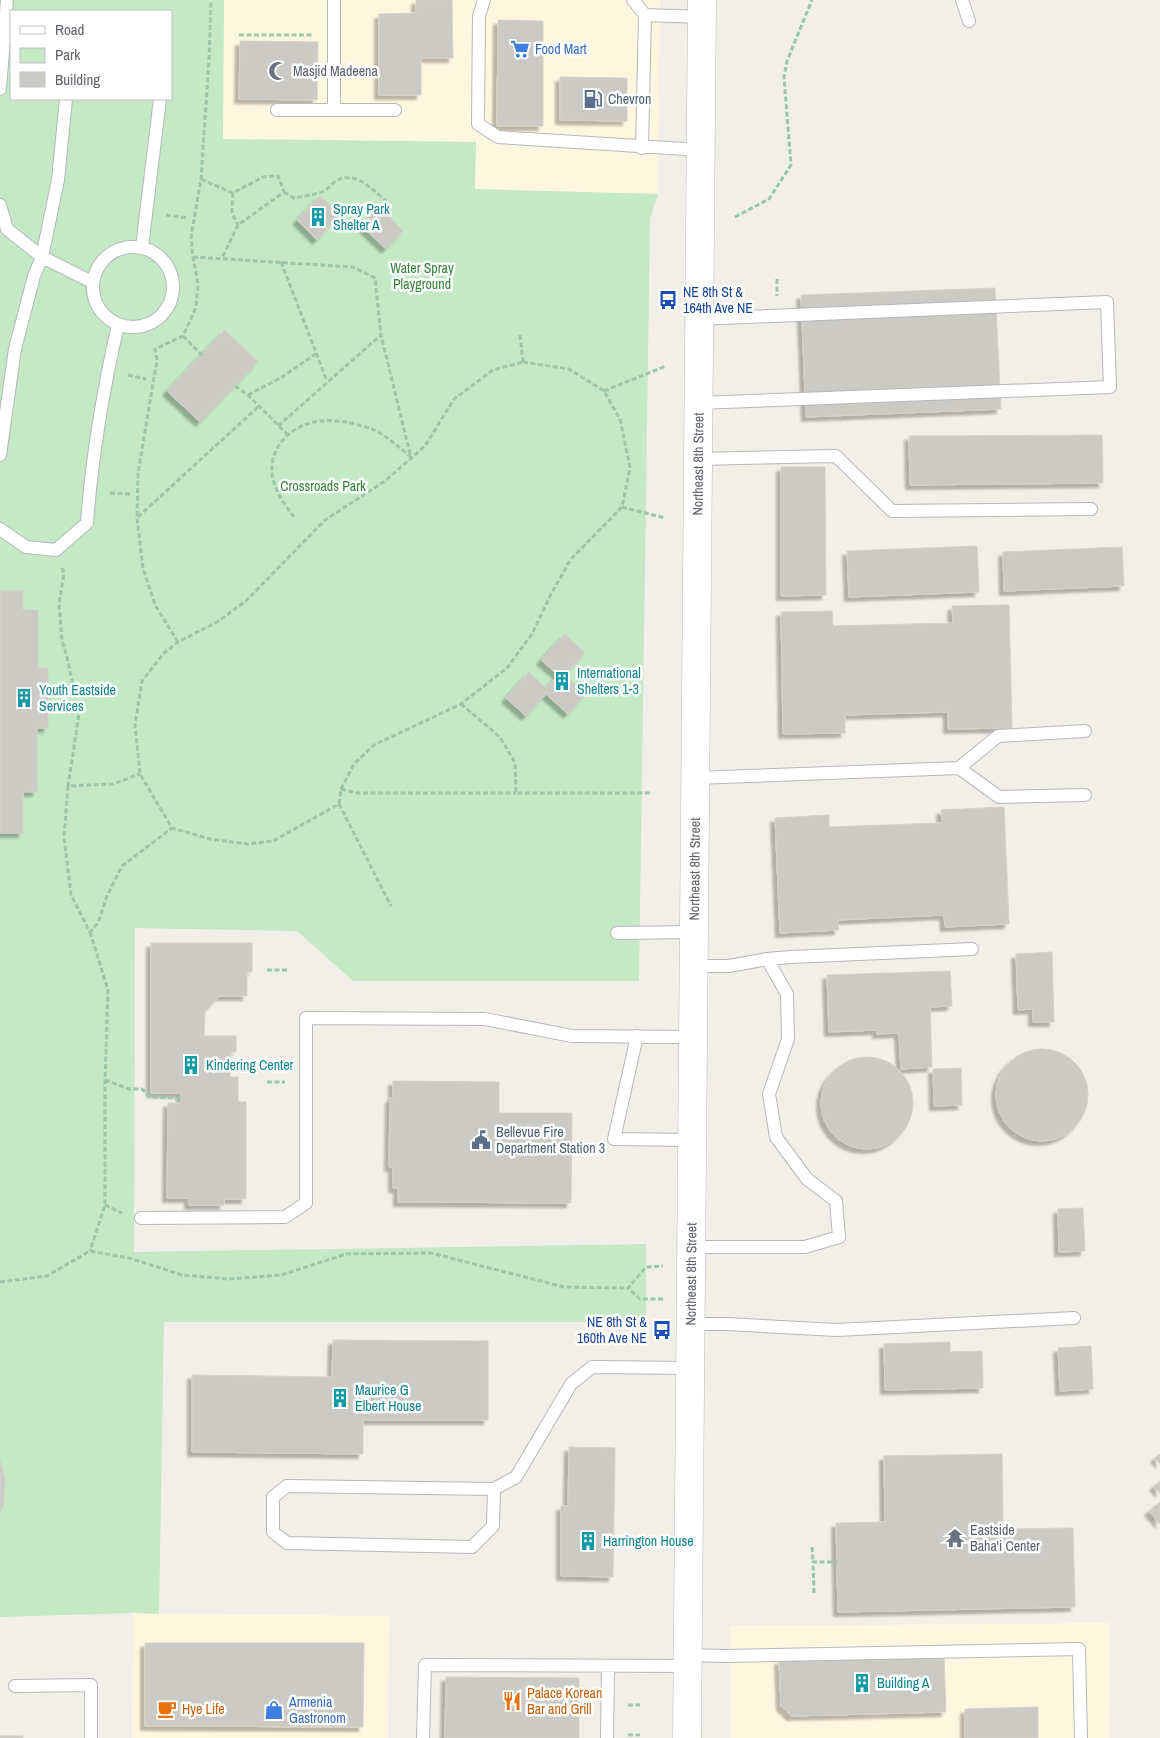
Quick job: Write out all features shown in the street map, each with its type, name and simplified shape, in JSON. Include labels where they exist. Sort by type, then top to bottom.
[{"type":"main road","name":"Northeast 8th Street","points":[[687,1738],[702,9]]},
{"type":"lane","points":[[0,89],[7,0]]},
{"type":"lane","points":[[334,0],[334,110]]},
{"type":"lane","points":[[484,0],[479,16],[478,124],[498,138],[701,150]]},
{"type":"lane","points":[[633,0],[644,15],[642,148]]},
{"type":"lane","points":[[962,0],[969,21]]},
{"type":"lane","points":[[644,15],[702,9]]},
{"type":"lane","points":[[0,455],[15,349],[34,276],[42,256],[58,180],[66,100]]},
{"type":"lane","points":[[142,248],[160,100]]},
{"type":"lane","points":[[277,110],[395,110]]},
{"type":"lane","points":[[0,205],[7,229],[42,256],[92,282]]},
{"type":"lane","points":[[129,246],[142,248],[155,253],[165,262],[171,274],[174,287],[172,300],[165,312],[156,321],[144,326],[130,328],[118,325],[106,318],[98,308],[93,295],[92,282],[101,263],[116,250],[129,246]]},
{"type":"lane","points":[[698,403],[1110,387],[1106,302],[699,320]]},
{"type":"lane","points":[[0,529],[26,547],[56,550],[87,523],[91,472],[108,365],[118,325]]},
{"type":"lane","points":[[698,458],[836,456],[892,511],[1091,509]]},
{"type":"lane","points":[[695,778],[959,768],[998,736],[1084,731]]},
{"type":"lane","points":[[959,768],[999,797],[1085,795]]},
{"type":"lane","points":[[617,933],[694,932]]},
{"type":"lane","points":[[694,966],[729,966],[790,957],[972,949]]},
{"type":"lane","points":[[691,1246],[805,1247],[839,1236],[836,1201],[807,1179],[776,1137],[769,1094],[788,1039],[787,994],[767,959]]},
{"type":"lane","points":[[140,1218],[285,1217],[306,1203],[306,1018],[485,1019],[572,1036],[693,1037]]},
{"type":"lane","points":[[637,1036],[614,1139],[692,1140]]},
{"type":"lane","points":[[691,1324],[837,1330],[1074,1318]]},
{"type":"lane","points":[[494,1489],[493,1526],[472,1547],[287,1543],[273,1532],[273,1497],[287,1486],[494,1489],[516,1477],[572,1384],[592,1367],[690,1368]]},
{"type":"lane","points":[[423,1738],[425,1665],[608,1667],[688,1661],[1079,1649],[1081,1738]]},
{"type":"lane","points":[[607,1738],[608,1667]]},
{"type":"lane","points":[[16,1686],[91,1685],[91,1738]]},
{"type":"path","points":[[178,642],[155,605],[143,568],[137,518],[138,473],[157,360],[155,349],[183,336],[196,307],[198,284],[192,258],[191,237],[201,179],[211,0]]},
{"type":"path","points":[[735,216],[769,199],[790,165],[784,77],[787,61],[812,0]]},
{"type":"path","points":[[239,35],[334,36]]},
{"type":"path","points":[[233,193],[263,177],[278,176],[284,192],[294,198],[326,190],[336,181],[347,177],[359,180],[389,204]]},
{"type":"path","points":[[201,179],[233,193]]},
{"type":"path","points":[[222,258],[238,225],[284,192]]},
{"type":"path","points":[[233,193],[232,213],[238,225]]},
{"type":"path","points":[[165,215],[188,218]]},
{"type":"path","points":[[192,258],[222,258],[353,267],[375,278],[381,335],[411,458]]},
{"type":"path","points":[[281,262],[327,381]]},
{"type":"path","points":[[777,279],[778,302]]},
{"type":"path","points":[[278,426],[381,335]]},
{"type":"path","points":[[520,335],[523,362]]},
{"type":"path","points":[[183,336],[202,355]]},
{"type":"path","points":[[248,395],[282,377],[317,353]]},
{"type":"path","points":[[339,804],[273,841],[247,844],[210,839],[172,828],[140,774],[135,725],[142,681],[164,653],[178,642],[217,622],[246,600],[325,520],[385,482],[425,446],[454,399],[493,370],[523,362],[569,370],[604,391],[620,418],[630,468],[622,507],[571,559],[551,594],[532,634],[507,668],[461,704],[374,745],[354,764],[342,789],[339,804],[391,906]]},
{"type":"path","points":[[604,391],[666,366]]},
{"type":"path","points":[[123,374],[146,379]]},
{"type":"path","points":[[235,386],[248,395],[288,435]]},
{"type":"path","points":[[137,518],[259,406]]},
{"type":"path","points":[[294,517],[276,489],[272,473],[273,459],[278,445],[288,435],[303,426],[327,421],[357,425],[388,438],[411,458]]},
{"type":"path","points":[[106,492],[130,494]]},
{"type":"path","points":[[622,507],[664,518]]},
{"type":"path","points":[[56,550],[64,573],[59,604],[62,641],[79,714],[68,786],[64,837],[71,896],[90,932],[108,990],[105,1080],[105,1205],[90,1251]]},
{"type":"path","points":[[461,704],[500,737],[515,763],[516,794]]},
{"type":"path","points":[[68,786],[113,784],[140,774]]},
{"type":"path","points":[[342,789],[357,793],[651,793]]},
{"type":"path","points":[[90,932],[98,923],[107,896],[122,866],[172,828]]},
{"type":"path","points":[[267,970],[288,970]]},
{"type":"path","points":[[105,1080],[129,1089],[142,1089],[150,1098],[181,1098]]},
{"type":"path","points":[[266,1082],[288,1082]]},
{"type":"path","points":[[0,1282],[46,1276],[90,1251],[129,1258],[182,1275],[229,1278],[281,1275],[346,1254],[431,1253],[564,1287],[628,1288],[640,1298],[663,1299]]},
{"type":"path","points":[[628,1288],[646,1267],[664,1266]]},
{"type":"path","points":[[812,1547],[814,1594]]},
{"type":"path","points":[[813,1562],[837,1562]]},
{"type":"shaded area","points":[[224,0],[660,0],[658,194],[475,189],[475,142],[223,139]]},
{"type":"shaded area","points":[[133,1613],[389,1616],[388,1738],[132,1738]]},
{"type":"shaded area","points":[[1109,1623],[1110,1738],[731,1738],[730,1626]]},
{"type":"green space","name":"Crossroads Park","points":[[0,0],[224,0],[223,139],[476,142],[475,189],[658,194],[650,219],[639,981],[353,981],[297,931],[135,928],[134,1252],[646,1244],[646,1322],[164,1322],[159,1614],[0,1617]]},
{"type":"building","points":[[416,0],[452,0],[453,58],[421,58],[421,95],[379,95],[379,14],[416,13]]},
{"type":"building","name":"Food Mart","points":[[498,20],[543,21],[543,126],[497,126]]},
{"type":"building","name":"Masjid Madeena","points":[[240,41],[318,42],[317,100],[239,99]]},
{"type":"building","name":"Chevron","points":[[560,77],[627,78],[627,121],[560,120]]},
{"type":"building","name":"Spray Park Shelter A","points":[[320,196],[340,214],[317,240],[297,220]]},
{"type":"building","points":[[380,207],[403,231],[386,249],[362,226]]},
{"type":"building","points":[[995,288],[1001,409],[806,417],[801,295]]},
{"type":"building","points":[[225,330],[258,362],[200,422],[167,391]]},
{"type":"building","points":[[1102,435],[1103,483],[910,485],[909,436]]},
{"type":"building","points":[[781,467],[825,467],[826,595],[781,596]]},
{"type":"building","points":[[977,546],[979,592],[849,597],[847,551]]},
{"type":"building","points":[[1122,547],[1124,586],[1004,591],[1003,552]]},
{"type":"building","name":"Youth Eastside Services","points":[[0,591],[23,591],[23,610],[38,610],[38,668],[48,668],[48,728],[37,728],[37,792],[23,792],[23,833],[0,833]]},
{"type":"building","points":[[1009,605],[1012,728],[948,729],[948,712],[845,715],[845,733],[783,734],[781,612],[832,611],[833,626],[953,623],[952,606]]},
{"type":"building","name":"International Shelters 1-3","points":[[565,634],[585,653],[565,675],[586,694],[568,714],[546,694],[526,716],[506,698],[529,672],[546,688],[558,675],[541,660]]},
{"type":"building","points":[[1004,807],[1009,924],[945,927],[944,915],[838,920],[839,930],[780,933],[775,818],[829,815],[829,827],[942,823],[941,810]]},
{"type":"building","name":"Kindering Center","points":[[151,943],[252,943],[252,972],[247,972],[247,996],[219,996],[205,1012],[204,1036],[236,1036],[236,1052],[231,1052],[230,1077],[238,1077],[238,1102],[246,1102],[246,1199],[224,1199],[224,1205],[189,1205],[189,1198],[167,1198],[168,1103],[181,1103],[181,1093],[151,1093]]},
{"type":"building","points":[[1052,952],[1054,1022],[1033,1022],[1033,1009],[1018,1010],[1016,954]]},
{"type":"building","points":[[950,971],[952,1006],[930,1007],[932,1067],[901,1069],[899,1033],[877,1034],[877,1030],[829,1032],[827,975]]},
{"type":"building","points":[[1042,1049],[1051,1050],[1068,1057],[1080,1069],[1087,1086],[1087,1104],[1080,1121],[1068,1133],[1051,1140],[1042,1141],[1033,1140],[1016,1133],[1004,1121],[997,1104],[996,1095],[997,1086],[1004,1069],[1016,1057],[1033,1050]]},
{"type":"building","points":[[867,1057],[876,1058],[893,1065],[905,1077],[912,1094],[912,1112],[905,1129],[893,1141],[876,1148],[867,1149],[858,1148],[841,1141],[829,1129],[822,1112],[821,1103],[822,1094],[829,1077],[841,1065],[858,1058]]},
{"type":"building","points":[[961,1068],[962,1105],[934,1106],[933,1069]]},
{"type":"building","name":"Bellevue Fire Department Station 3","points":[[393,1081],[499,1082],[499,1113],[572,1113],[571,1203],[398,1202],[398,1188],[393,1188],[393,1167],[389,1167],[390,1098],[393,1098]]},
{"type":"building","points":[[1083,1208],[1085,1251],[1059,1252],[1058,1209]]},
{"type":"building","name":"Maurice G Elbert House","points":[[333,1340],[488,1341],[488,1420],[363,1420],[363,1454],[192,1452],[192,1375],[332,1377]]},
{"type":"building","points":[[950,1342],[950,1352],[982,1351],[983,1388],[885,1390],[884,1344]]},
{"type":"building","points":[[1091,1346],[1093,1389],[1060,1391],[1058,1348]]},
{"type":"building","name":"Harrington House","points":[[569,1447],[615,1448],[613,1577],[561,1576],[561,1506],[568,1506]]},
{"type":"building","name":"Eastside Baha'i Center","points":[[1002,1454],[1003,1529],[1073,1528],[1075,1607],[838,1612],[836,1523],[885,1522],[884,1456]]},
{"type":"building","points":[[1160,1454],[1160,1464],[1155,1458]]},
{"type":"building","points":[[0,1460],[5,1479],[3,1507],[0,1513]]},
{"type":"building","points":[[1160,1481],[1160,1493],[1154,1486]]},
{"type":"building","points":[[1160,1502],[1160,1524],[1149,1511]]},
{"type":"building","points":[[145,1643],[364,1643],[363,1727],[145,1726]]},
{"type":"building","name":"Building A","points":[[944,1656],[946,1712],[791,1716],[781,1706],[779,1660]]},
{"type":"building","name":"Palace Korean Bar and Grill","points":[[446,1677],[579,1678],[579,1738],[445,1738]]},
{"type":"building","points":[[1038,1707],[1038,1738],[965,1738],[965,1709]]},
{"type":"building","points":[[0,1736],[23,1736],[23,1738],[0,1738]]},
{"type":"place","name":"Food Mart","points":[[520,49]]},
{"type":"place","name":"Masjid Madeena","points":[[278,71]]},
{"type":"place","name":"Chevron","points":[[593,99]]},
{"type":"place","name":"Spray Park Shelter A","points":[[318,217]]},
{"type":"place","name":"NE 8th St & 164th Ave NE","points":[[668,300]]},
{"type":"place","name":"International Shelters 1-3","points":[[562,681]]},
{"type":"place","name":"Youth Eastside Services","points":[[24,698]]},
{"type":"place","name":"Kindering Center","points":[[191,1065]]},
{"type":"place","name":"Bellevue Fire Department Station 3","points":[[481,1140]]},
{"type":"place","name":"NE 8th St & 160th Ave NE","points":[[662,1330]]},
{"type":"place","name":"Maurice G Elbert House","points":[[340,1398]]},
{"type":"place","name":"Eastside Baha'i Center","points":[[955,1538]]},
{"type":"place","name":"Harrington House","points":[[588,1541]]},
{"type":"place","name":"Building A","points":[[862,1683]]},
{"type":"place","name":"Palace Korean Bar and Grill","points":[[512,1701]]},
{"type":"place","name":"Hye Life","points":[[167,1709]]},
{"type":"place","name":"Armenia Gastronom","points":[[274,1710]]},
{"type":"park label","name":"Water Spray Playground","points":[[422,276]]}]
